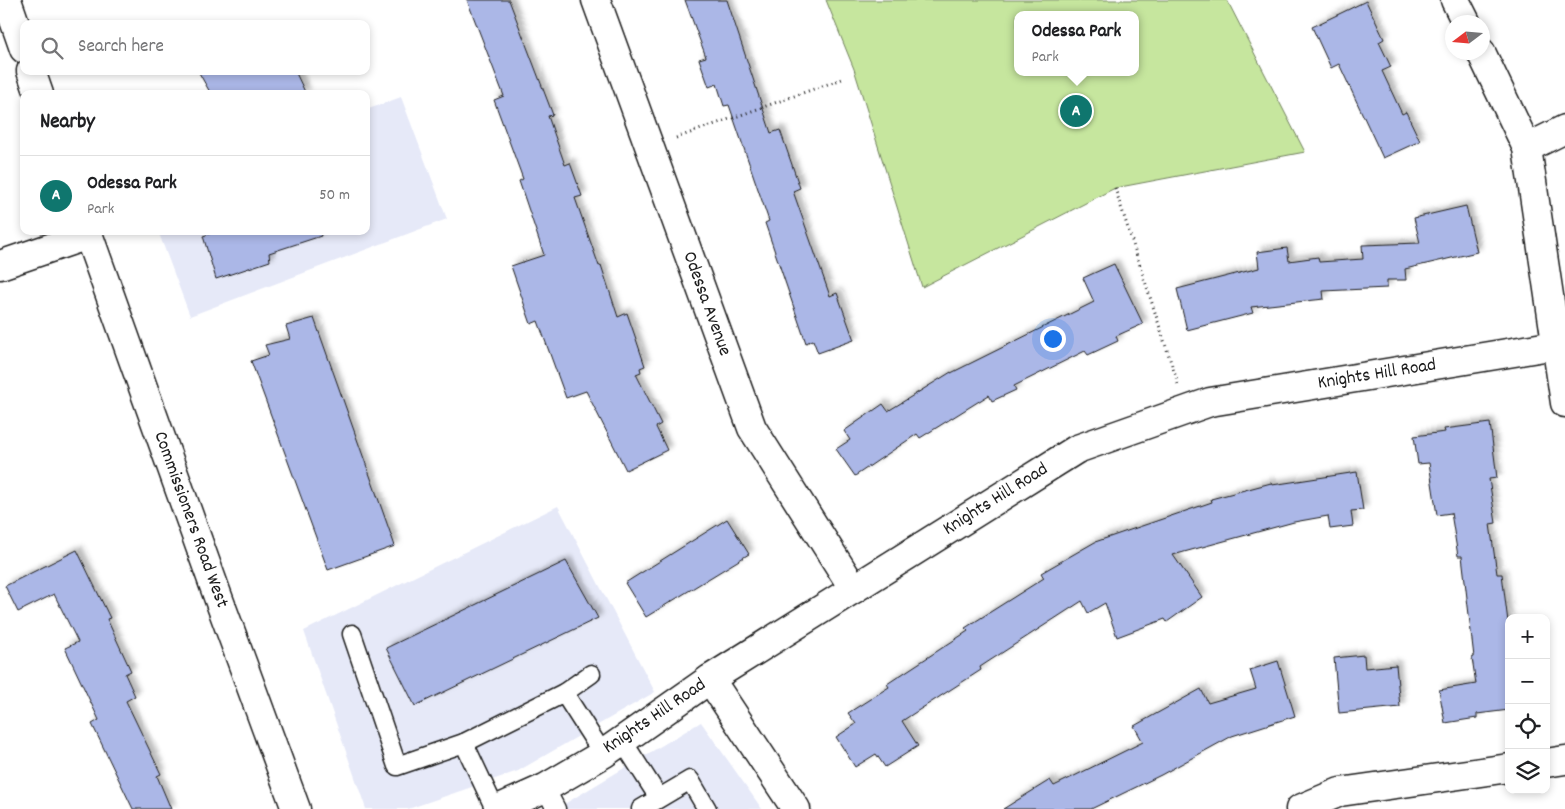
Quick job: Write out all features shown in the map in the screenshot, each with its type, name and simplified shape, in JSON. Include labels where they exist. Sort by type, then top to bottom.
[{"type":"street","points":[[7,0],[20,38]]},
{"type":"street","name":"Odessa Avenue","points":[[596,0],[752,428],[854,589]]},
{"type":"street","points":[[1456,0],[1463,15]]},
{"type":"street","points":[[1485,60],[1526,148],[1565,403]]},
{"type":"street","points":[[32,75],[38,90]]},
{"type":"street","points":[[1526,148],[1565,129]]},
{"type":"street","points":[[0,265],[82,235]]},
{"type":"street","name":"Commissioners Road West","points":[[88,235],[296,809]]},
{"type":"street","name":"Knights Hill Road","points":[[496,809],[550,798],[612,747],[710,679],[1076,449],[1210,402],[1556,345]]},
{"type":"street","points":[[710,679],[796,809]]},
{"type":"street","points":[[1550,762],[1565,760]]},
{"type":"street","points":[[1300,809],[1340,792],[1505,769]]},
{"type":"lane","points":[[352,634],[397,766],[464,744],[564,693],[591,674]]},
{"type":"lane","points":[[564,693],[659,798]]},
{"type":"lane","points":[[464,744],[496,809]]},
{"type":"lane","points":[[641,809],[690,780],[707,809]]},
{"type":"path","points":[[650,148],[842,79]]},
{"type":"path","points":[[1115,188],[1187,410]]},
{"type":"shaded area","points":[[401,97],[447,219],[190,316],[160,235],[370,235],[370,109]]},
{"type":"shaded area","points":[[558,506],[655,692],[518,771],[408,809],[366,809],[304,631]]},
{"type":"shaded area","points":[[701,722],[762,809],[556,809]]},
{"type":"green space","points":[[826,0],[1227,0],[1305,152],[1115,188],[922,287],[854,69]]},
{"type":"building","points":[[467,0],[509,0],[553,115],[548,116],[565,165],[570,163],[582,196],[575,198],[599,266],[601,265],[618,317],[627,313],[636,339],[645,366],[640,368],[641,372],[636,374],[661,424],[656,427],[667,450],[626,470],[586,391],[566,398],[538,321],[531,324],[511,266],[544,255],[519,181],[523,179],[494,100],[504,96]]},
{"type":"building","points":[[685,0],[727,0],[771,133],[780,130],[800,188],[793,191],[830,296],[837,293],[854,340],[818,353],[813,340],[806,343],[765,223],[769,221],[729,105],[724,106],[717,84],[709,87],[699,59],[706,57]]},
{"type":"building","points":[[1366,1],[1384,39],[1379,42],[1391,67],[1382,71],[1402,114],[1406,112],[1420,141],[1383,158],[1339,64],[1331,68],[1312,27]]},
{"type":"building","points":[[200,75],[297,75],[304,90],[209,90]]},
{"type":"building","points":[[1466,206],[1477,252],[1405,269],[1406,280],[1387,280],[1387,288],[1323,291],[1324,299],[1251,307],[1253,313],[1187,330],[1177,289],[1259,268],[1257,252],[1287,248],[1289,261],[1318,257],[1319,262],[1363,259],[1362,245],[1420,243],[1414,218]]},
{"type":"building","points":[[203,236],[321,236],[269,253],[270,261],[216,279]]},
{"type":"building","points":[[1114,264],[1143,324],[1116,336],[1118,341],[1088,355],[1085,351],[1014,386],[1016,390],[992,401],[989,395],[920,438],[917,434],[855,476],[836,449],[850,440],[844,431],[883,404],[888,411],[951,372],[1094,302],[1083,278]]},
{"type":"building","points":[[314,318],[395,546],[328,570],[251,361],[269,355],[265,345],[290,339],[286,326]]},
{"type":"building","points":[[1490,423],[1497,478],[1489,479],[1496,523],[1490,524],[1497,574],[1502,574],[1507,614],[1505,614],[1505,710],[1477,714],[1477,718],[1445,723],[1439,690],[1476,684],[1462,556],[1458,556],[1451,513],[1437,515],[1429,463],[1418,464],[1414,436],[1445,432],[1444,429]]},
{"type":"building","points":[[1357,472],[1363,510],[1351,511],[1353,526],[1330,529],[1328,516],[1294,522],[1173,555],[1202,597],[1167,622],[1165,619],[1117,637],[1105,603],[1088,613],[1082,601],[980,667],[981,670],[902,721],[918,746],[885,767],[876,754],[855,767],[836,737],[856,724],[848,713],[889,687],[887,684],[968,631],[965,628],[1044,578],[1041,573],[1095,542],[1212,502],[1211,499],[1271,483],[1272,485]]},
{"type":"building","points":[[727,519],[749,554],[646,617],[625,583]]},
{"type":"building","points":[[77,550],[110,618],[107,619],[131,671],[125,674],[135,696],[126,701],[161,774],[157,776],[171,809],[133,809],[92,724],[99,720],[65,648],[78,642],[54,594],[18,612],[5,586]]},
{"type":"building","points":[[566,561],[598,618],[415,706],[386,648]]},
{"type":"building","points":[[1364,655],[1365,668],[1396,665],[1400,707],[1339,713],[1334,658]]},
{"type":"building","points":[[1278,661],[1295,716],[1232,736],[1161,775],[1091,809],[1003,809],[1050,780],[1054,786],[1143,742],[1134,726],[1201,689],[1208,703],[1256,689],[1250,670]]},
{"type":"place","name":"Odessa Park","points":[[1076,111]]}]
